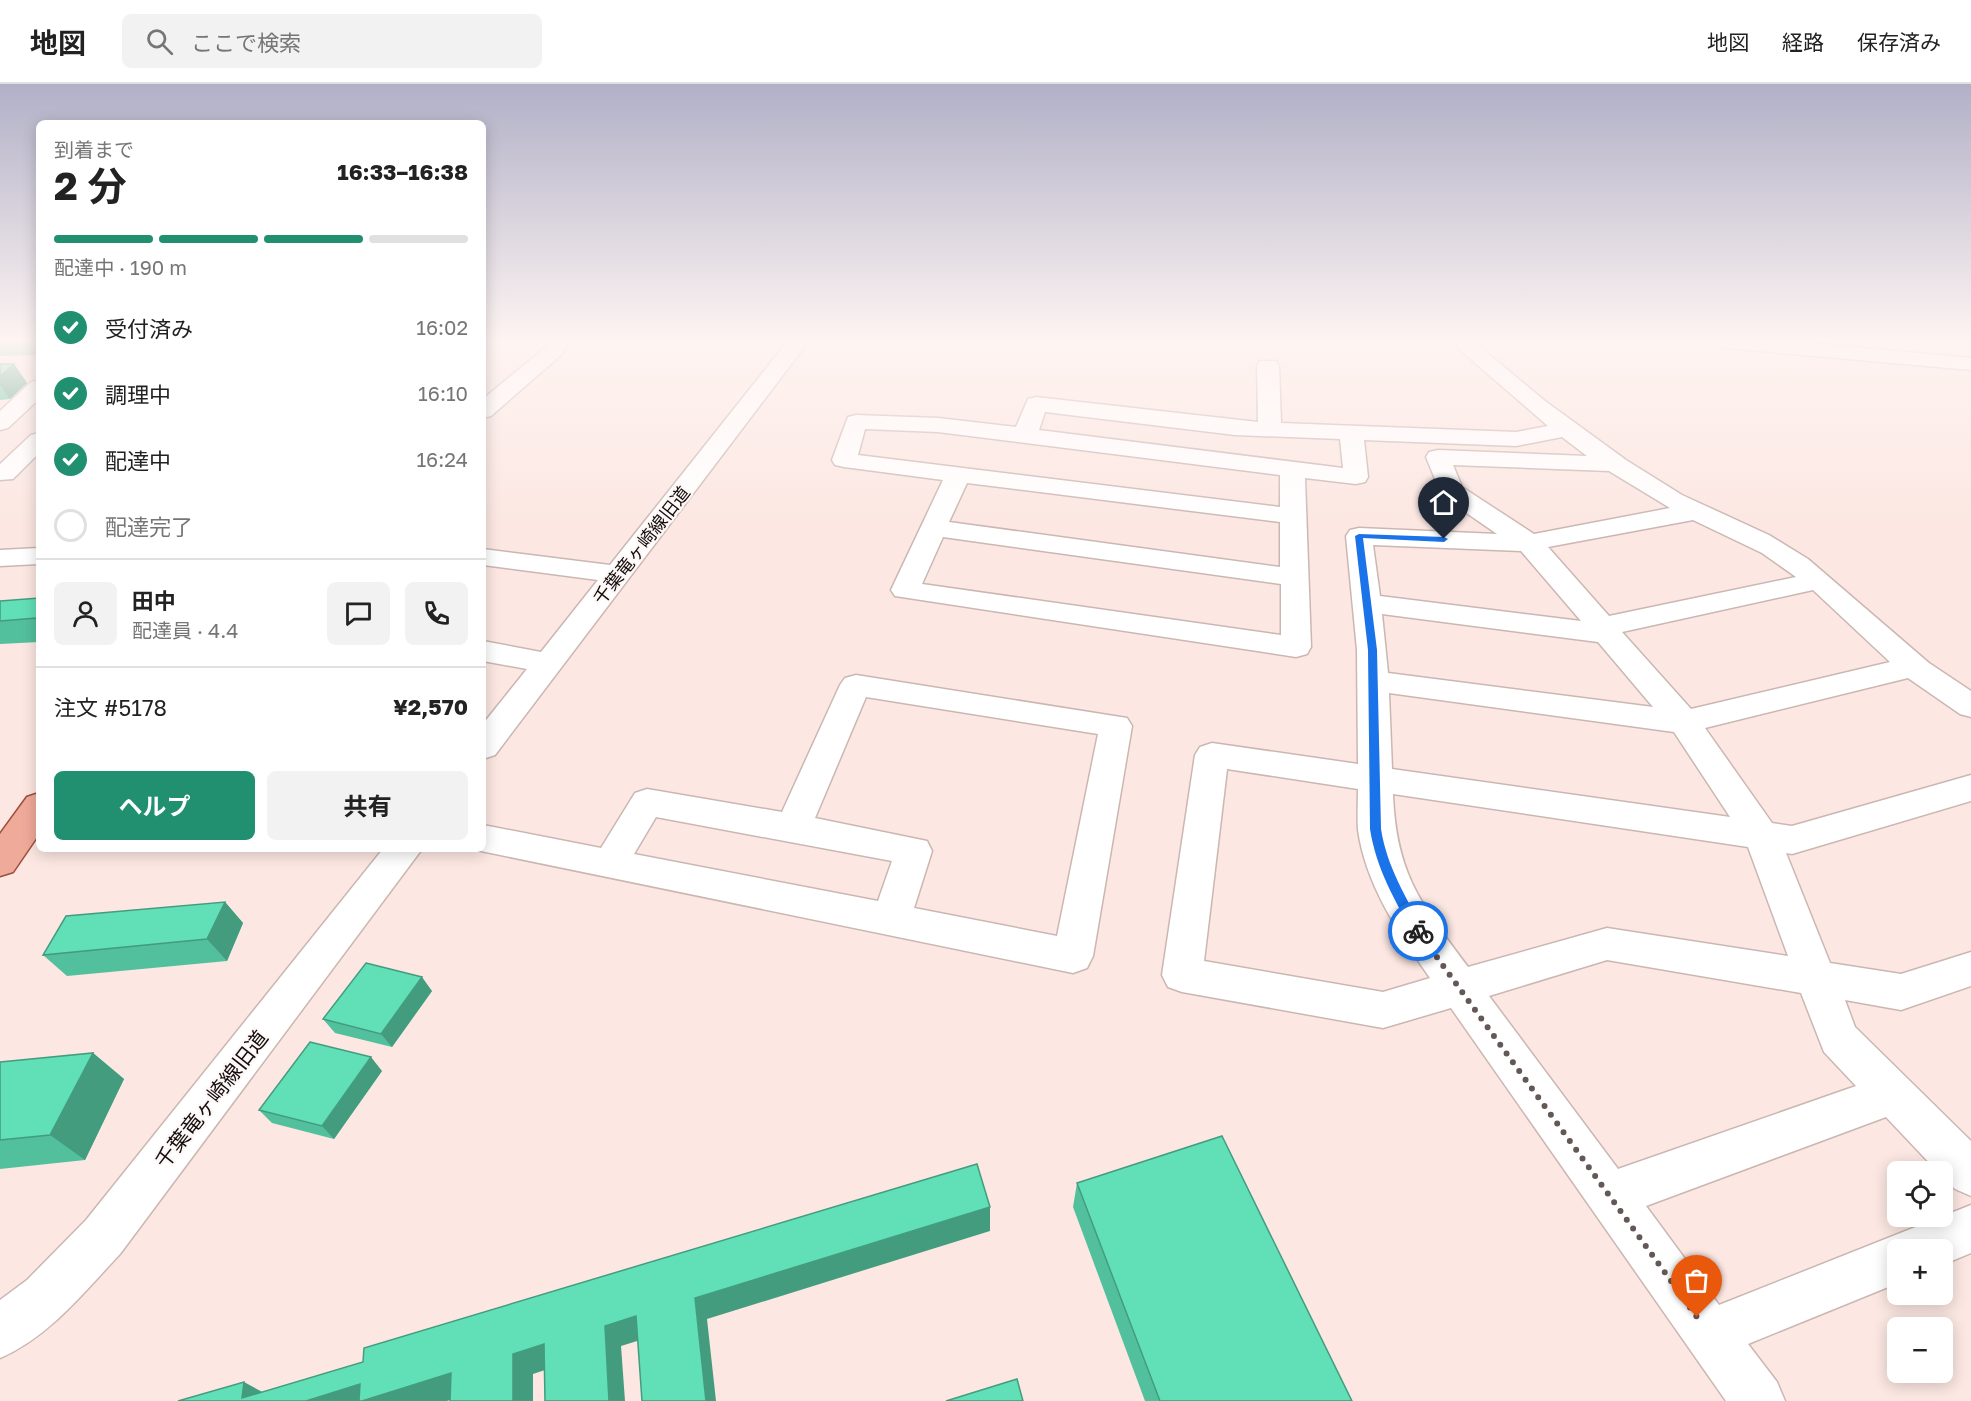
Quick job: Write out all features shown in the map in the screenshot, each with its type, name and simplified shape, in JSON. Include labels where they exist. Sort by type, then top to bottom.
[{"type":"main road","points":[[0,862],[36,810]]},
{"type":"street","points":[[0,423],[21,403]]},
{"type":"street","name":"千葉竜ヶ崎線旧道","points":[[486,743],[751,403]]},
{"type":"street","points":[[1269,403],[1269,430]]},
{"type":"street","points":[[1533,403],[1615,464],[1697,511],[1772,548],[1816,580],[1915,666],[1971,706]]},
{"type":"street","points":[[1024,435],[1036,404],[1269,430],[1516,440],[1568,429]]},
{"type":"street","points":[[1293,516],[844,460],[856,422],[938,424],[1356,477],[1351,433]]},
{"type":"street","points":[[36,443],[4,474],[36,472]]},
{"type":"street","points":[[1615,464],[1438,457],[1451,491],[1528,543],[1684,722],[1761,835],[1839,1039],[1971,1173]]},
{"type":"street","points":[[958,475],[905,590],[1296,647],[1292,468]]},
{"type":"street","points":[[1697,511],[1528,543],[1359,536],[1373,681],[1378,846],[1394,890],[1410,919],[1758,1401]]},
{"type":"street","points":[[934,528],[1294,576]]},
{"type":"street","points":[[0,558],[36,556]]},
{"type":"street","points":[[486,557],[619,574]]},
{"type":"street","points":[[1367,603],[1605,631],[1816,580]]},
{"type":"street","points":[[486,652],[548,663]]},
{"type":"street","points":[[1373,681],[1684,722],[1915,666]]},
{"type":"street","points":[[486,840],[1072,956],[1116,726],[856,685],[793,827]]},
{"type":"street","points":[[1971,788],[1792,840],[1212,755],[1182,975],[1383,1010],[1606,944],[1901,992],[1971,969]]},
{"type":"street","points":[[610,864],[647,802],[914,851],[891,919]]},
{"type":"street","name":"千葉竜ヶ崎線旧道","points":[[0,1332],[45,1298],[103,1237],[402,852]]},
{"type":"street","points":[[1610,1196],[1893,1094]]},
{"type":"street","points":[[1945,1239],[1971,1228]]},
{"type":"street","points":[[1710,1334],[1887,1262]]},
{"type":"building","points":[[36,598],[36,618],[0,621],[0,601]]},
{"type":"building","points":[[225,902],[207,939],[43,955],[66,916]]},
{"type":"building","points":[[366,963],[422,977],[381,1034],[323,1019]]},
{"type":"building","points":[[310,1042],[371,1057],[322,1126],[259,1110]]},
{"type":"building","points":[[93,1053],[50,1135],[0,1140],[0,1062]]},
{"type":"building","points":[[1222,1136],[1352,1401],[1160,1401],[1077,1183]]},
{"type":"building","points":[[977,1164],[990,1207],[695,1298],[706,1401],[642,1401],[636,1316],[605,1326],[609,1401],[545,1401],[544,1344],[513,1354],[513,1401],[450,1401],[451,1373],[362,1401],[359,1401],[360,1384],[306,1401],[178,1401],[244,1382],[242,1398],[363,1362],[364,1348]]},
{"type":"building","points":[[1017,1379],[1023,1401],[946,1401]]},
{"type":"way so far","points":[[1418,931],[1697,1317]]},
{"type":"route","points":[[1418,931],[1394,890],[1378,846],[1372,650],[1359,536],[1444,539]]}]
